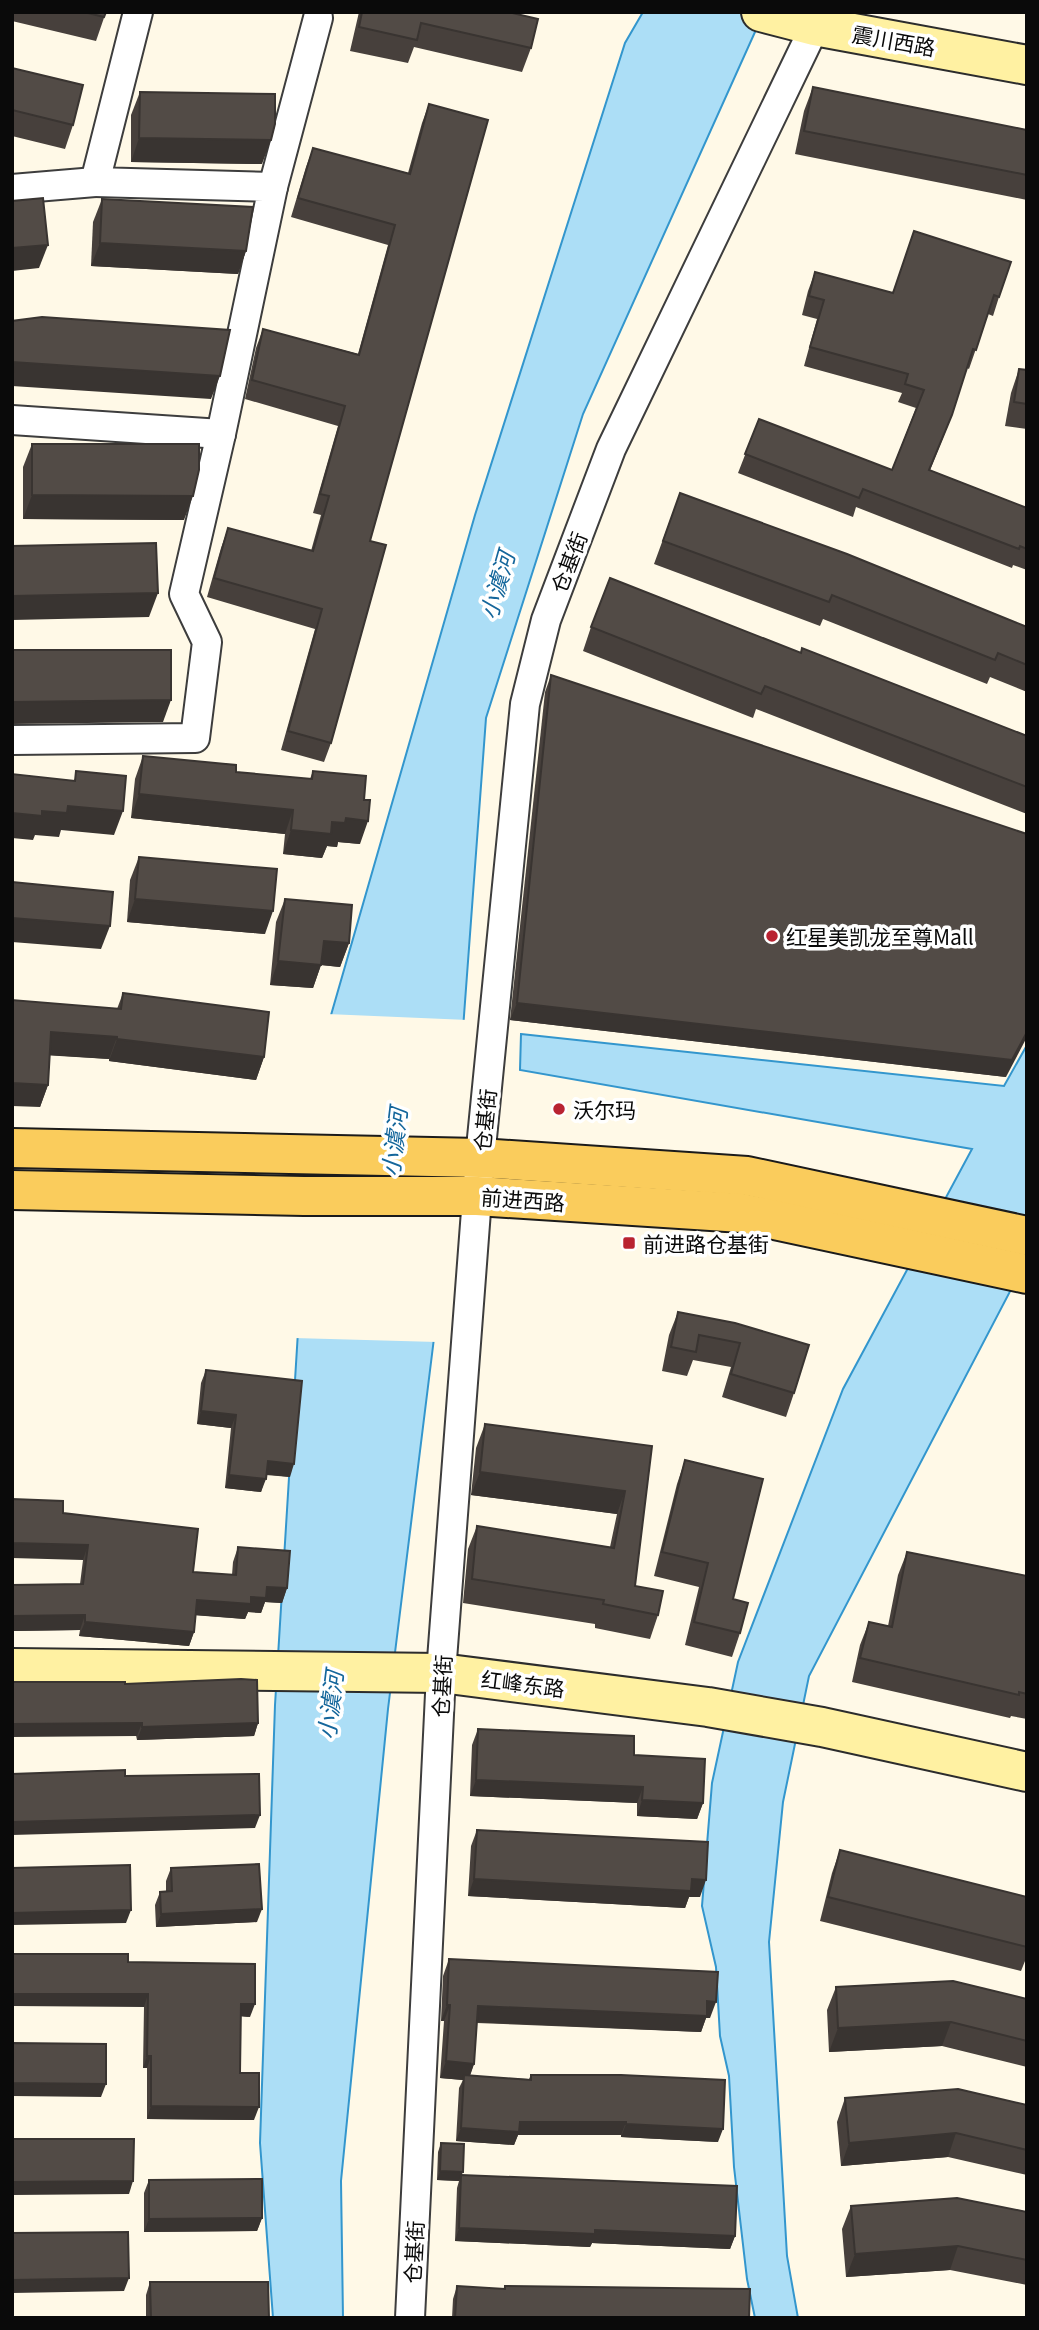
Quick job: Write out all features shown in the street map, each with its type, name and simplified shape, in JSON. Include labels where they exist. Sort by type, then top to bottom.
[{"type":"main road","name":"前进西路","points":[[12,1148],[469,1157],[747,1176],[1027,1236]]},
{"type":"main road","name":"前进西路","points":[[12,1190],[304,1196],[465,1196],[741,1213],[1027,1274]]},
{"type":"street","points":[[95,182],[138,12]]},
{"type":"street","name":"震川西路","points":[[766,14],[815,26],[1027,65]]},
{"type":"street","points":[[12,740],[195,738],[207,642],[184,594],[273,187],[318,18]]},
{"type":"street","name":"仓基街","points":[[410,2318],[427,1673],[465,1196],[526,704],[546,620],[611,449],[815,26]]},
{"type":"street","points":[[12,189],[95,182],[273,187]]},
{"type":"street","points":[[12,420],[221,434]]},
{"type":"street","name":"红峰东路","points":[[12,1668],[427,1673],[708,1707],[822,1727],[1027,1772]]},
{"type":"water","name":"小澞河","points":[[643,12],[764,12],[583,414],[486,718],[463,1029],[436,1322],[388,1709],[341,2181],[343,2318],[273,2318],[260,2143],[275,1705],[300,1299],[329,1022],[475,515],[625,43]]},
{"type":"water","points":[[521,1034],[1004,1086],[1027,1045],[1027,1259],[809,1676],[783,1802],[769,1942],[787,2256],[798,2318],[755,2318],[747,2279],[734,2167],[729,2076],[720,2036],[716,1967],[702,1906],[712,1783],[738,1662],[843,1389],[972,1149],[520,1070]]},
{"type":"pier","points":[[327,1014],[468,1020],[437,1342],[294,1338]]},
{"type":"building","points":[[84,12],[106,12],[104,17]]},
{"type":"building","points":[[362,12],[508,12],[538,19],[531,48],[421,23],[417,40],[359,27]]},
{"type":"building","points":[[12,68],[83,85],[73,125],[12,110]]},
{"type":"building","points":[[813,87],[1027,130],[1027,175],[804,131]]},
{"type":"building","points":[[140,92],[275,94],[275,124],[271,140],[139,138]]},
{"type":"building","points":[[429,104],[488,120],[370,541],[386,545],[331,743],[288,731],[322,609],[214,578],[228,528],[313,551],[329,496],[320,494],[345,406],[252,380],[263,329],[359,355],[395,225],[298,198],[313,148],[410,174]]},
{"type":"building","points":[[43,198],[48,245],[12,248],[12,201]]},
{"type":"building","points":[[102,199],[253,207],[246,251],[100,243]]},
{"type":"building","points":[[914,231],[1011,262],[999,297],[994,295],[952,415],[929,470],[1027,508],[1027,549],[1020,546],[1019,549],[863,489],[859,498],[745,454],[759,419],[892,470],[924,390],[905,384],[908,374],[810,347],[824,300],[809,296],[815,272],[893,293]]},
{"type":"building","points":[[42,317],[230,330],[220,376],[13,362],[12,373],[12,321]]},
{"type":"building","points":[[1019,369],[1027,370],[1027,404],[1014,402]]},
{"type":"building","points":[[32,444],[199,444],[199,470],[193,496],[32,495]]},
{"type":"building","points":[[680,493],[847,554],[1027,627],[1027,665],[998,653],[995,660],[832,595],[829,602],[663,541]]},
{"type":"building","points":[[156,543],[158,593],[12,596],[12,546]]},
{"type":"building","points":[[610,578],[801,653],[802,648],[1027,736],[1027,787],[765,686],[761,694],[591,627]]},
{"type":"building","points":[[12,650],[171,650],[171,700],[12,702]]},
{"type":"building","name":"红星美凯龙至尊Mall","points":[[551,675],[1027,834],[1027,1032],[1012,1060],[517,1003]]},
{"type":"building","points":[[143,756],[236,765],[236,772],[312,779],[313,771],[366,776],[364,800],[370,800],[368,821],[346,818],[345,823],[332,822],[331,834],[291,830],[293,810],[139,794]]},
{"type":"building","points":[[76,771],[126,776],[123,811],[68,806],[67,813],[42,811],[42,816],[12,813],[12,774],[75,781]]},
{"type":"building","points":[[139,857],[277,869],[273,911],[135,899]]},
{"type":"building","points":[[12,882],[113,892],[110,926],[12,918]]},
{"type":"building","points":[[285,899],[352,905],[349,943],[324,941],[321,965],[278,961]]},
{"type":"building","points":[[123,993],[269,1012],[264,1057],[117,1037],[51,1032],[48,1085],[12,1083],[12,1000],[121,1009]]},
{"type":"building","points":[[678,1312],[735,1323],[809,1345],[794,1393],[731,1374],[740,1343],[699,1335],[696,1352],[671,1347]]},
{"type":"building","points":[[206,1370],[302,1381],[294,1464],[268,1461],[266,1479],[229,1475],[236,1415],[201,1411]]},
{"type":"building","points":[[485,1424],[652,1446],[635,1586],[663,1591],[658,1615],[603,1604],[604,1600],[472,1579],[477,1526],[614,1548],[625,1491],[480,1472]]},
{"type":"building","points":[[685,1460],[763,1479],[733,1599],[748,1603],[740,1633],[694,1622],[708,1563],[662,1552]]},
{"type":"building","points":[[12,1499],[63,1501],[63,1513],[198,1529],[193,1572],[236,1575],[238,1547],[290,1551],[287,1588],[267,1587],[266,1598],[251,1597],[251,1604],[197,1600],[194,1632],[85,1622],[85,1615],[12,1616],[12,1585],[83,1584],[88,1545],[12,1543]]},
{"type":"building","points":[[907,1552],[1027,1576],[1027,1694],[1019,1692],[1019,1695],[860,1658],[869,1622],[892,1627]]},
{"type":"building","points":[[257,1680],[258,1723],[142,1727],[142,1723],[12,1724],[12,1682],[125,1684]]},
{"type":"building","points":[[478,1729],[634,1736],[634,1755],[705,1759],[703,1803],[642,1800],[643,1787],[476,1780]]},
{"type":"building","points":[[125,1770],[125,1776],[259,1774],[260,1815],[12,1822],[12,1774]]},
{"type":"building","points":[[477,1830],[708,1842],[706,1880],[692,1879],[691,1891],[474,1879]]},
{"type":"building","points":[[840,1850],[1027,1897],[1027,1947],[828,1897]]},
{"type":"building","points":[[259,1864],[262,1909],[161,1914],[160,1892],[172,1891],[171,1868]]},
{"type":"building","points":[[130,1865],[131,1910],[12,1913],[12,1868]]},
{"type":"building","points":[[12,1954],[128,1954],[128,1962],[255,1964],[255,2004],[241,2004],[240,2073],[259,2073],[259,2107],[151,2106],[151,2056],[147,2056],[148,1994],[12,1994]]},
{"type":"building","points":[[449,1959],[718,1972],[716,2002],[707,2001],[707,2016],[478,2006],[474,2064],[446,2061],[450,2005],[447,2005]]},
{"type":"building","points":[[953,1981],[1027,1999],[1027,2041],[951,2022],[838,2028],[836,1987]]},
{"type":"building","points":[[12,2043],[106,2044],[106,2084],[12,2083]]},
{"type":"building","points":[[464,2075],[531,2080],[531,2075],[621,2075],[725,2080],[723,2129],[626,2122],[520,2122],[519,2132],[461,2128]]},
{"type":"building","points":[[958,2089],[1027,2105],[1027,2150],[956,2133],[849,2143],[845,2098]]},
{"type":"building","points":[[12,2139],[134,2139],[133,2181],[12,2182]]},
{"type":"building","points":[[441,2143],[464,2144],[463,2172],[440,2171]]},
{"type":"building","points":[[461,2175],[737,2186],[735,2236],[459,2228]]},
{"type":"building","points":[[262,2179],[262,2218],[149,2219],[149,2180]]},
{"type":"building","points":[[957,2198],[1027,2212],[1027,2260],[958,2246],[855,2254],[851,2206]]},
{"type":"building","points":[[128,2232],[129,2278],[12,2280],[12,2233]]},
{"type":"building","points":[[150,2282],[268,2282],[269,2318],[151,2318]]},
{"type":"building","points":[[457,2286],[505,2289],[505,2286],[750,2289],[749,2318],[455,2318]]},
{"type":"place","name":"红星美凯龙至尊Mall","points":[[772,936]]},
{"type":"place","name":"沃尔玛","points":[[559,1109]]},
{"type":"place","name":"前进路仓基街","points":[[629,1243]]}]
